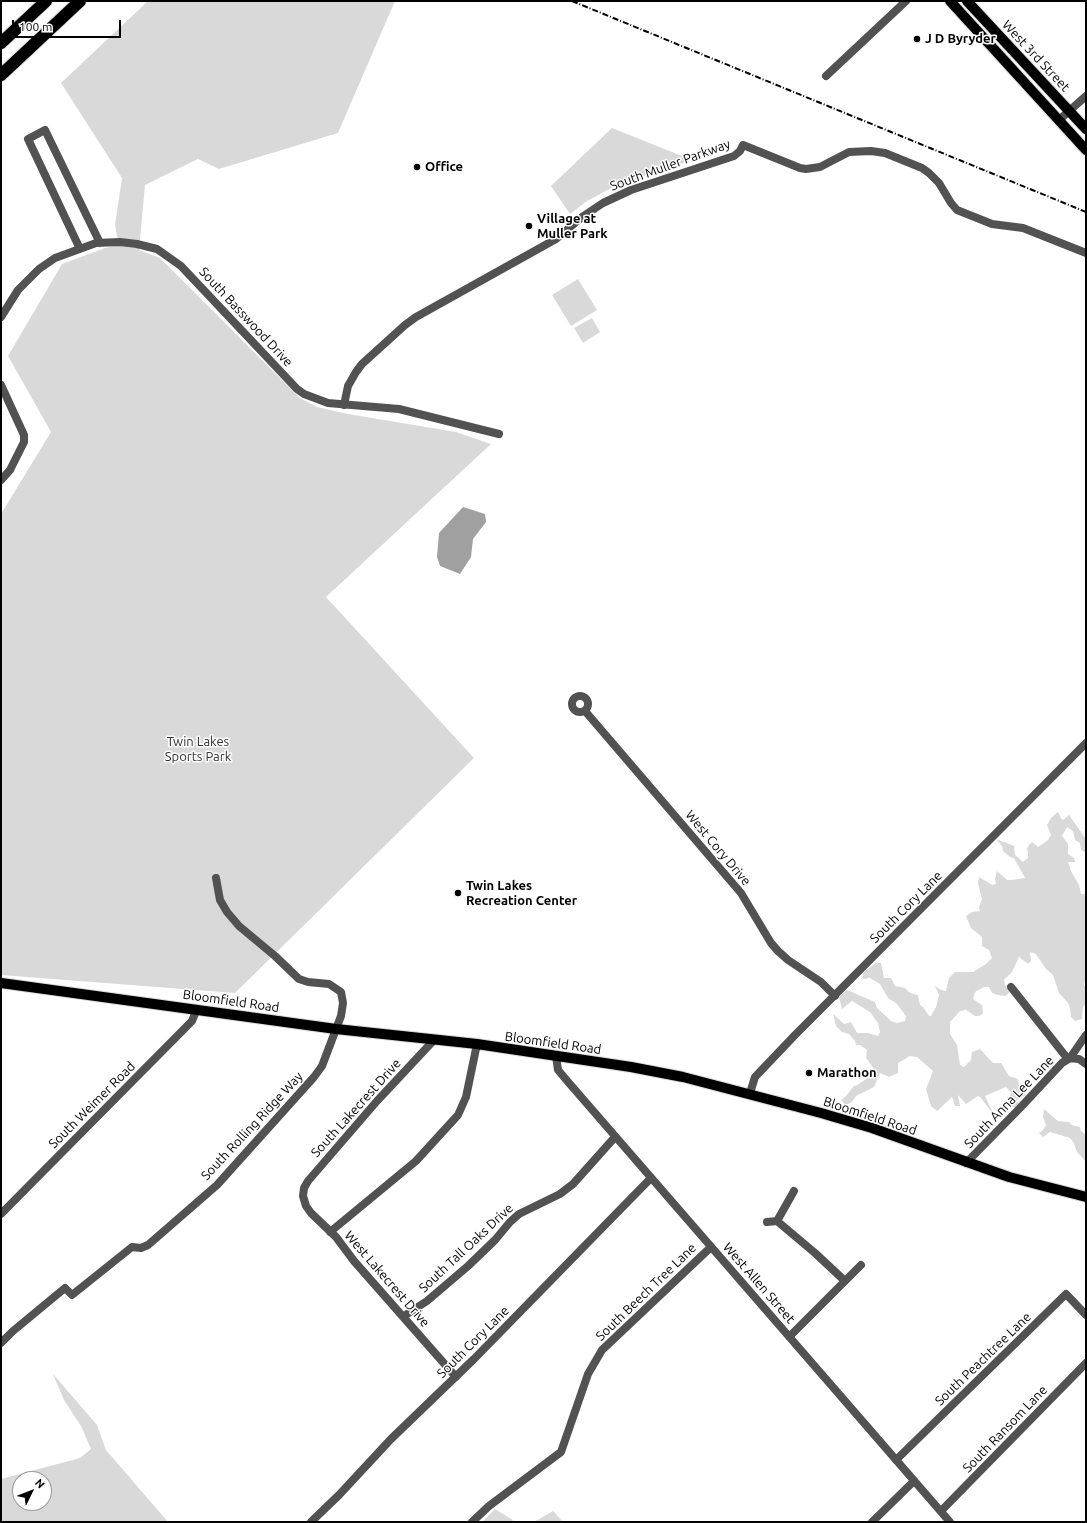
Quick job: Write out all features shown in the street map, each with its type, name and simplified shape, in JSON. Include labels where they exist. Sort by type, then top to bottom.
[{"type":"highway","points":[[1,43],[46,1]]},
{"type":"highway","points":[[1,75],[80,1]]},
{"type":"main road","name":"West 3rd Street","points":[[950,1],[1086,150]]},
{"type":"main road","name":"West 3rd Street","points":[[967,1],[1070,110],[1086,129]]},
{"type":"main road","points":[[996,51],[1005,42]]},
{"type":"main road","name":"Bloomfield Road","points":[[1,983],[336,1029],[477,1044],[683,1077],[750,1093],[872,1128],[966,1163],[1012,1178],[1086,1197]]},
{"type":"street","points":[[826,76],[906,1]]},
{"type":"street","points":[[1059,120],[1086,96]]},
{"type":"street","points":[[80,249],[28,139],[45,130],[100,243]]},
{"type":"street","name":"South Muller Parkway","points":[[344,405],[348,386],[359,368],[399,330],[416,318],[556,239],[582,217],[602,203],[631,190],[734,156],[740,151],[743,145],[800,168],[806,169],[820,167],[849,152],[864,150],[885,153],[922,168],[929,173],[939,183],[957,210],[992,224],[1023,228],[1086,253]]},
{"type":"street","name":"South Basswood Drive","points":[[1,317],[18,290],[39,269],[55,258],[100,243],[126,242],[137,244],[157,249],[181,266],[297,389],[313,399],[344,405],[399,409],[500,434]]},
{"type":"street","points":[[1,385],[24,434],[24,442],[10,470],[1,480]]},
{"type":"street","name":"West Cory Drive","points":[[585,711],[741,893],[775,947],[788,960],[821,982],[835,996]]},
{"type":"street","name":"South Cory Lane","points":[[750,1093],[755,1077],[1086,743]]},
{"type":"street","points":[[216,878],[220,900],[227,912],[239,926],[275,956],[299,979],[308,982],[330,984],[339,991],[343,1003],[341,1016],[336,1029]]},
{"type":"street","points":[[1011,987],[1067,1058],[1079,1059],[1086,1064]]},
{"type":"street","name":"South Weimer Road","points":[[1,1214],[192,1021],[197,1010]]},
{"type":"street","name":"South Rolling Ridge Way","points":[[1,1343],[19,1326],[66,1288],[72,1296],[132,1247],[141,1248],[148,1244],[217,1185],[314,1077],[322,1066],[336,1029]]},
{"type":"street","name":"South Anna Lee Lane","points":[[966,1163],[1062,1063],[1070,1058],[1086,1035]]},
{"type":"street","name":"South Lakecrest Drive","points":[[303,1196],[304,1188],[308,1181],[377,1101],[434,1040]]},
{"type":"street","points":[[330,1232],[416,1161],[458,1116],[466,1097],[477,1044]]},
{"type":"street","name":"West Allen Street","points":[[556,1056],[558,1070],[950,1522]]},
{"type":"street","name":"South Tall Oaks Drive","points":[[404,1316],[427,1301],[468,1266],[519,1214],[560,1194],[573,1184],[615,1137]]},
{"type":"street","name":"South Cory Lane","points":[[312,1522],[391,1439],[456,1377],[651,1178]]},
{"type":"street","points":[[777,1221],[794,1191]]},
{"type":"street","name":"West Lakecrest Drive","points":[[303,1196],[308,1210],[330,1232],[456,1377]]},
{"type":"street","points":[[768,1222],[777,1221],[845,1281]]},
{"type":"street","name":"South Beech Tree Lane","points":[[472,1522],[490,1506],[561,1452],[588,1374],[602,1350],[711,1246]]},
{"type":"street","points":[[790,1336],[861,1265]]},
{"type":"street","name":"South Peachtree Lane","points":[[896,1460],[1066,1294],[1086,1315]]},
{"type":"street","name":"South Ransom Lane","points":[[940,1511],[1086,1363]]},
{"type":"street","points":[[872,1522],[914,1481]]},
{"type":"green space","name":"Twin Lakes Sports Park","points":[[148,1],[395,1],[338,133],[219,169],[198,159],[145,185],[139,250],[160,258],[300,398],[317,407],[348,414],[456,432],[491,444],[326,597],[474,758],[235,993],[1,975],[1,514],[51,432],[8,356],[62,264],[105,248],[119,245],[115,225],[122,178],[61,83]]},
{"type":"green space","points":[[612,128],[687,158],[689,161],[617,185],[587,201],[570,214],[551,186]]},
{"type":"green space","points":[[578,279],[597,310],[571,326],[552,295]]},
{"type":"green space","points":[[592,318],[600,332],[583,343],[574,328]]},
{"type":"green space","points":[[1058,812],[1063,820],[1069,815],[1086,839],[1085,852],[1081,850],[1080,843],[1075,840],[1073,831],[1067,827],[1062,836],[1068,844],[1068,854],[1074,858],[1075,862],[1068,862],[1071,871],[1079,885],[1081,894],[1086,894],[1086,976],[1084,985],[1086,988],[1086,1003],[1083,1007],[1082,1019],[1075,1021],[1071,1017],[1068,1003],[1059,993],[1053,975],[1046,969],[1036,954],[1030,952],[1031,961],[1028,964],[1019,957],[1012,972],[1004,980],[1005,985],[1010,992],[1005,996],[998,995],[992,993],[989,987],[984,987],[975,992],[973,999],[982,1005],[983,1013],[979,1016],[975,1016],[966,1010],[960,1011],[950,1022],[950,1034],[957,1045],[960,1065],[964,1067],[971,1060],[972,1052],[980,1049],[993,1063],[1001,1063],[1009,1076],[1018,1079],[1019,1087],[1026,1095],[1017,1100],[1019,1104],[1016,1108],[1010,1106],[1008,1103],[1011,1093],[1006,1087],[985,1096],[994,1115],[978,1096],[966,1104],[958,1095],[960,1106],[955,1106],[952,1097],[937,1111],[931,1106],[926,1089],[933,1071],[917,1057],[910,1056],[898,1063],[898,1073],[889,1077],[880,1073],[874,1087],[856,1096],[852,1102],[846,1105],[841,1100],[854,1086],[866,1079],[875,1070],[866,1058],[867,1050],[860,1045],[856,1045],[855,1041],[849,1034],[842,1032],[836,1026],[833,1014],[844,1024],[851,1022],[857,1033],[868,1033],[878,1036],[880,1032],[878,1023],[870,1012],[852,1001],[842,1009],[839,997],[847,990],[875,1002],[877,1008],[891,1021],[897,1023],[905,1021],[906,1016],[896,1003],[888,998],[880,984],[870,978],[863,979],[863,973],[876,963],[881,963],[884,978],[891,978],[895,986],[905,988],[910,993],[918,995],[920,1005],[929,1016],[931,1016],[936,1007],[939,995],[935,986],[946,991],[949,978],[955,972],[973,972],[986,964],[992,958],[989,950],[982,946],[982,937],[971,928],[966,916],[972,912],[980,911],[979,907],[982,899],[978,883],[979,877],[992,885],[996,884],[995,879],[997,871],[1007,880],[1025,878],[1014,858],[1010,857],[1003,851],[1002,846],[996,839],[1014,846],[1015,855],[1023,862],[1028,858],[1027,849],[1032,842],[1038,847],[1048,840],[1051,835],[1047,825],[1051,818]]},
{"type":"green space","points":[[1044,1109],[1058,1121],[1069,1122],[1072,1125],[1080,1127],[1081,1131],[1086,1135],[1086,1162],[1077,1152],[1074,1143],[1070,1138],[1050,1132],[1043,1137],[1039,1133],[1046,1125],[1043,1117]]},
{"type":"green space","points":[[53,1374],[97,1425],[106,1450],[168,1522],[1,1522],[1,1479],[12,1476],[12,1511],[52,1511],[52,1471],[31,1471],[80,1458],[91,1449],[81,1426],[64,1400]]},
{"type":"green space","points":[[495,1509],[516,1522],[482,1522]]},
{"type":"green space","points":[[553,1511],[563,1522],[534,1522]]},
{"type":"shaded area","points":[[463,507],[485,514],[486,522],[473,539],[471,557],[460,574],[440,566],[437,557],[439,533]]},
{"type":"railway","points":[[572,1],[1086,212]]},
{"type":"place","name":"J D Byryder","points":[[917,39]]},
{"type":"place","name":"Office","points":[[417,167]]},
{"type":"place","name":"Village at Muller Park","points":[[529,226]]},
{"type":"place","name":"Twin Lakes Recreation Center","points":[[458,893]]},
{"type":"place","name":"Marathon","points":[[809,1073]]}]
